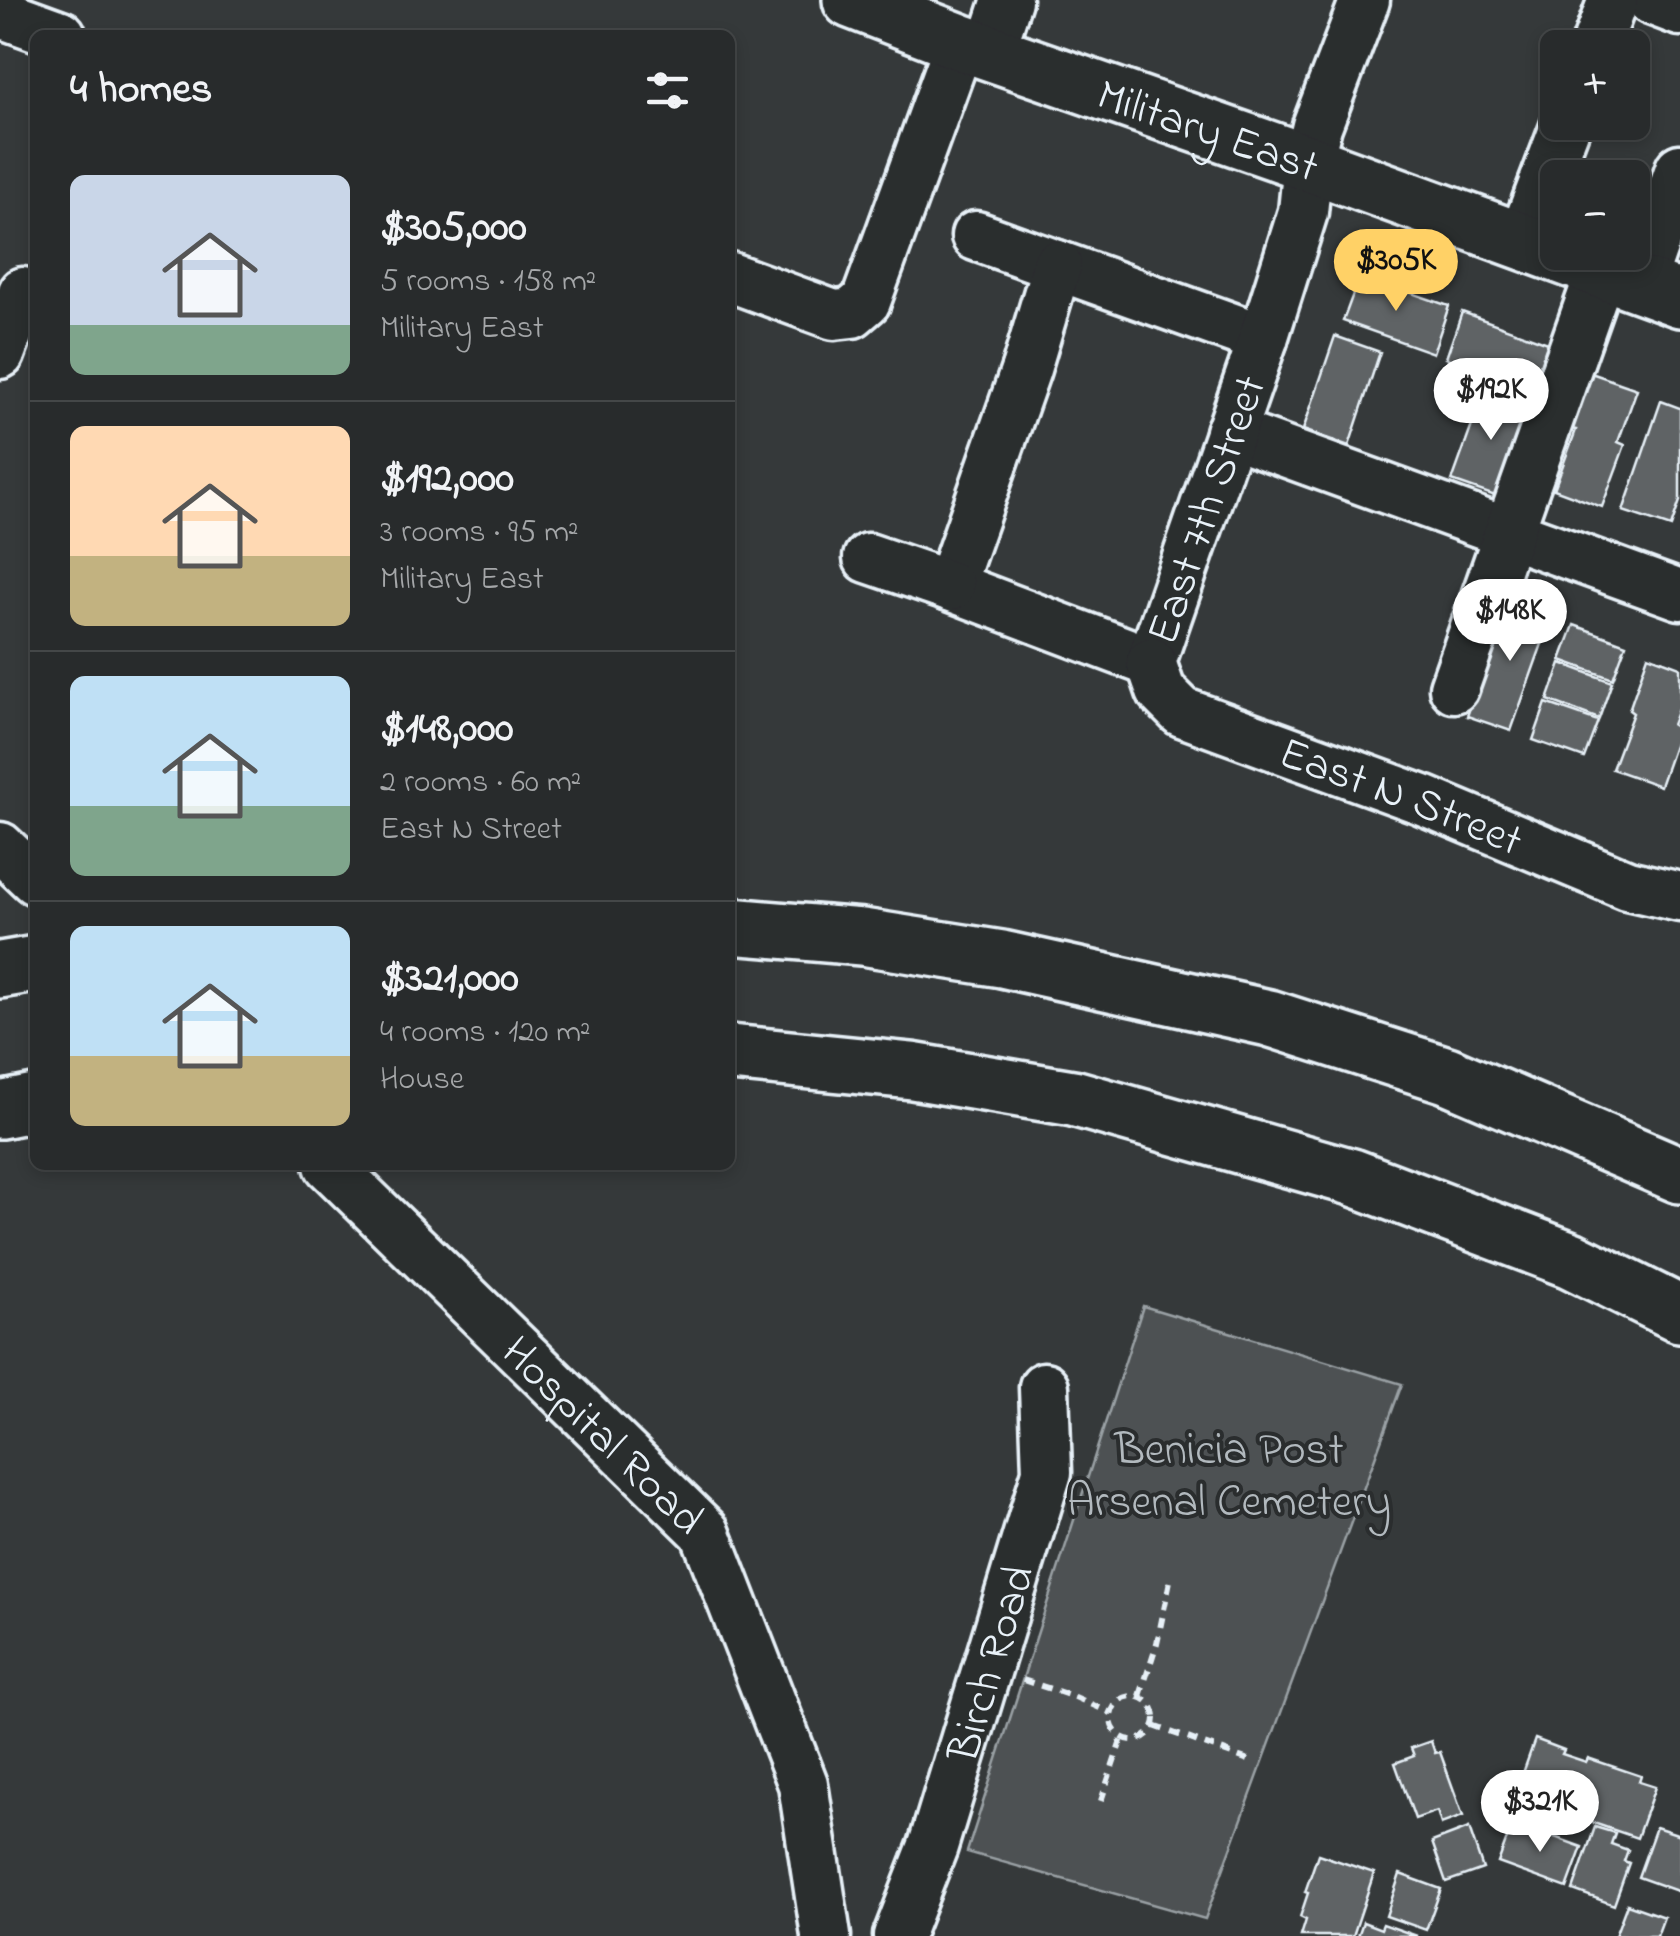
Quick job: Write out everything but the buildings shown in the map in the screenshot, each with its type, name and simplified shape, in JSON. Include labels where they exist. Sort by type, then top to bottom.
[{"type":"main road","name":"Military East","points":[[851,0],[1640,285]]},
{"type":"main road","points":[[735,926],[862,937],[1002,959],[1269,1018],[1446,1075],[1680,1175]]},
{"type":"main road","points":[[0,970],[30,965]]},
{"type":"main road","points":[[735,1053],[912,1070],[1106,1107],[1352,1177],[1571,1260],[1680,1314]]},
{"type":"main road","points":[[0,1110],[30,1103]]},
{"type":"street","points":[[735,280],[834,315],[852,314],[866,301],[975,47],[1007,0]]},
{"type":"street","name":"East 7th Street","points":[[868,558],[1151,662],[1263,339],[1303,212],[1308,162],[1317,126],[1365,0]]},
{"type":"street","points":[[1602,30],[1613,0]]},
{"type":"street","points":[[1651,0],[1680,11]]},
{"type":"street","points":[[0,13],[47,30]]},
{"type":"street","points":[[1522,240],[1560,140]]},
{"type":"street","points":[[1454,688],[1509,532],[1640,285],[1680,169]]},
{"type":"street","points":[[976,236],[1263,339]]},
{"type":"street","points":[[950,586],[1026,369],[1057,265]]},
{"type":"street","points":[[0,354],[19,291]]},
{"type":"street","points":[[1230,432],[1680,595]]},
{"type":"street","name":"East N Street","points":[[1151,662],[1161,691],[1182,712],[1423,800],[1627,885],[1680,897]]},
{"type":"street","points":[[0,846],[30,875]]},
{"type":"street","name":"Hospital Road","points":[[334,1170],[705,1532],[803,1784],[826,1936]]},
{"type":"street","name":"Birch Road","points":[[898,1936],[932,1846],[1047,1472],[1044,1387]]},
{"type":"path","points":[[1140,1696],[1171,1576]]},
{"type":"path","points":[[987,1668],[1075,1697],[1110,1714]]},
{"type":"path","points":[[1140,1696],[1151,1705],[1154,1726],[1144,1738],[1122,1738],[1112,1728],[1110,1714],[1118,1701],[1140,1696]]},
{"type":"path","points":[[1154,1726],[1254,1762]]},
{"type":"path","points":[[1101,1800],[1122,1738]]},
{"type":"green space","name":"Benicia Post Arsenal Cemetery","points":[[1143,1306],[1402,1384],[1205,1919],[967,1852]]}]
